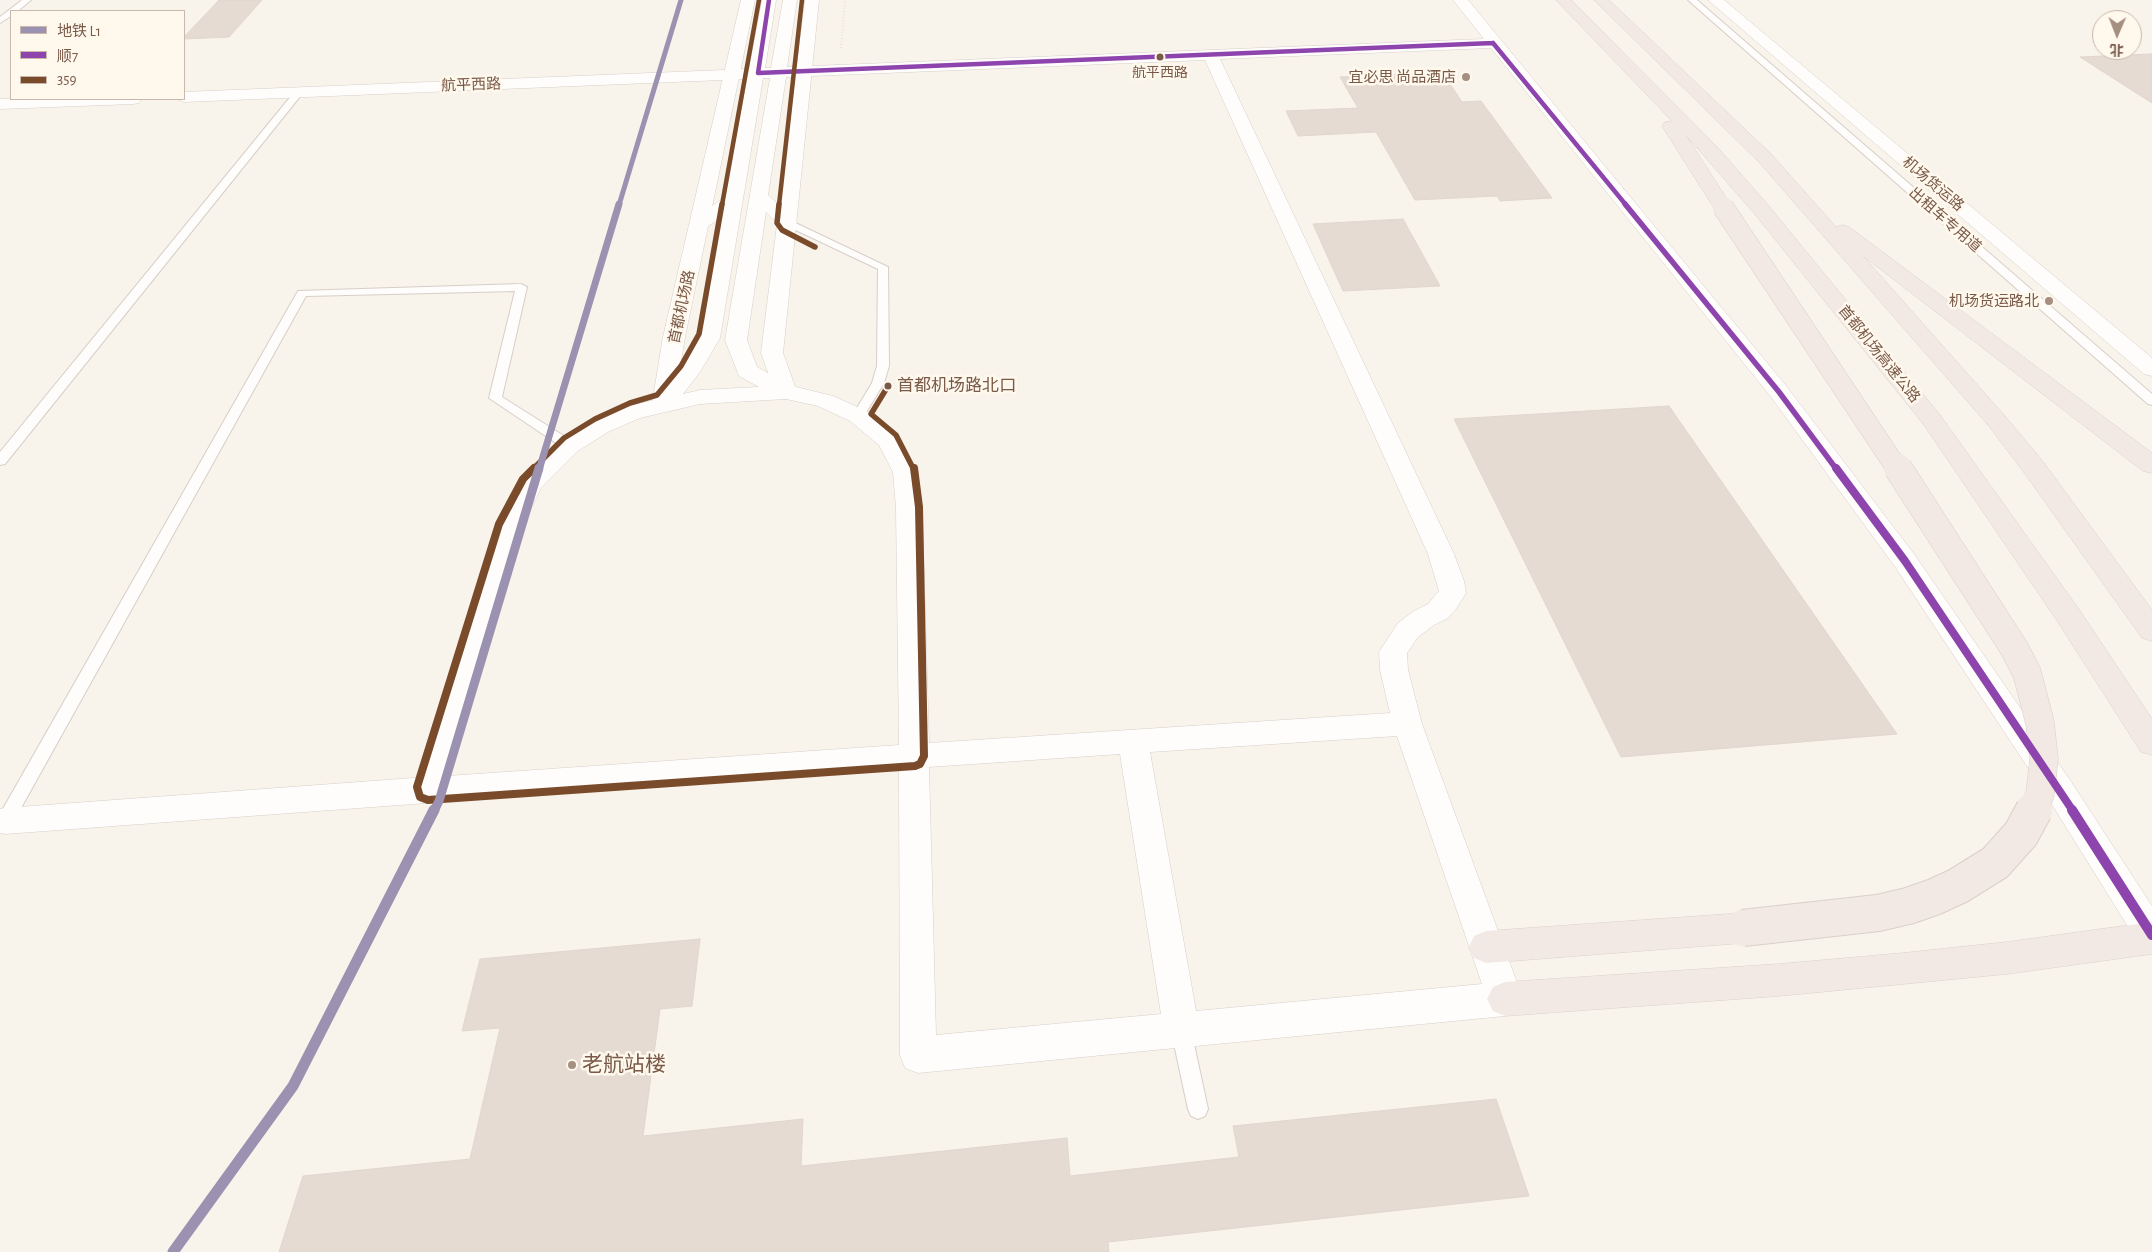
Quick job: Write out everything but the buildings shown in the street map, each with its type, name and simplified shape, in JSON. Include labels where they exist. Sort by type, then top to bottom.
[{"type":"highway","name":"首都机场高速公路","points":[[1562,0],[1712,152],[1761,209],[1932,420],[2062,608],[2152,743]]},
{"type":"highway","points":[[1601,0],[1749,141],[1996,420],[2032,465],[2152,631]]},
{"type":"highway","points":[[1486,947],[1743,928],[1878,913],[1926,900],[1958,886],[1995,863],[2021,834],[2033,813],[2038,799],[2044,759],[2040,723],[2027,673],[2014,648],[1850,396],[1679,140],[1658,103],[1645,85]]},
{"type":"highway","points":[[1807,205],[1899,272],[2152,465]]},
{"type":"highway","points":[[1505,999],[1779,980],[2007,958],[2152,937]]},
{"type":"street","name":"首都机场路","points":[[663,404],[674,337],[748,0]]},
{"type":"street","name":"首都机场路","points":[[663,404],[689,372],[709,338],[770,0]]},
{"type":"street","points":[[790,0],[736,340],[747,372],[786,392],[825,401],[858,416],[888,441],[905,472],[908,508],[914,756],[918,1055],[1505,999],[1407,724],[1397,686],[1393,652],[1408,630],[1424,618],[1438,611],[1446,602],[1453,593],[1451,581],[1441,554],[1210,54]]},
{"type":"street","points":[[786,392],[772,353],[812,0]]},
{"type":"street","points":[[1460,0],[1779,392],[1905,561],[2059,789],[2152,937]]},
{"type":"street","name":"机场货运路","points":[[1715,0],[2152,369]]},
{"type":"street","points":[[780,72],[1494,43]]},
{"type":"street","name":"航平西路","points":[[185,97],[780,72]]},
{"type":"street","points":[[0,104],[106,100]]},
{"type":"street","points":[[760,197],[787,222]]},
{"type":"street","points":[[700,223],[734,198]]},
{"type":"street","points":[[427,790],[509,527],[531,484],[570,446],[600,427],[633,412],[700,397],[786,392]]},
{"type":"street","points":[[5,821],[914,756],[1407,724]]},
{"type":"street","points":[[1133,741],[1181,1030]]},
{"type":"lane","points":[[14,10],[26,0]]},
{"type":"lane","name":"出租车专用道","points":[[1692,0],[2152,401]]},
{"type":"lane","points":[[0,461],[299,92]]},
{"type":"lane","points":[[787,222],[883,267],[884,366],[878,383],[858,416]]},
{"type":"lane","points":[[5,821],[302,293],[521,287],[495,398],[570,446]]},
{"type":"lane","points":[[1181,1030],[1198,1109]]},
{"type":"path","points":[[841,56],[845,0]]},
{"type":"metro line","name":"L1","points":[[173,1252],[293,1086],[439,801],[681,0]]},
{"type":"transit line","name":"359","points":[[759,0],[699,334],[681,366],[657,395],[630,403],[595,419],[564,438],[523,479],[499,524],[417,787],[420,797],[428,800],[915,766],[920,764],[924,756],[919,507],[914,467],[896,435],[871,414],[888,386]]},
{"type":"transit line","name":"顺7","points":[[769,0],[758,73],[1493,43]]},
{"type":"transit line","name":"359","points":[[802,0],[777,223],[782,230],[815,247]]},
{"type":"transit line","name":"顺7","points":[[1493,43],[1779,392],[1905,561],[2059,789],[2152,935]]},
{"type":"place","name":"航平西路","points":[[1160,57]]},
{"type":"place","name":"宜必思 尚品酒店","points":[[1466,77]]},
{"type":"place","name":"机场货运路北","points":[[2049,301]]},
{"type":"place","name":"首都机场路北口","points":[[888,386]]},
{"type":"place","name":"老航站楼","points":[[572,1065]]}]
